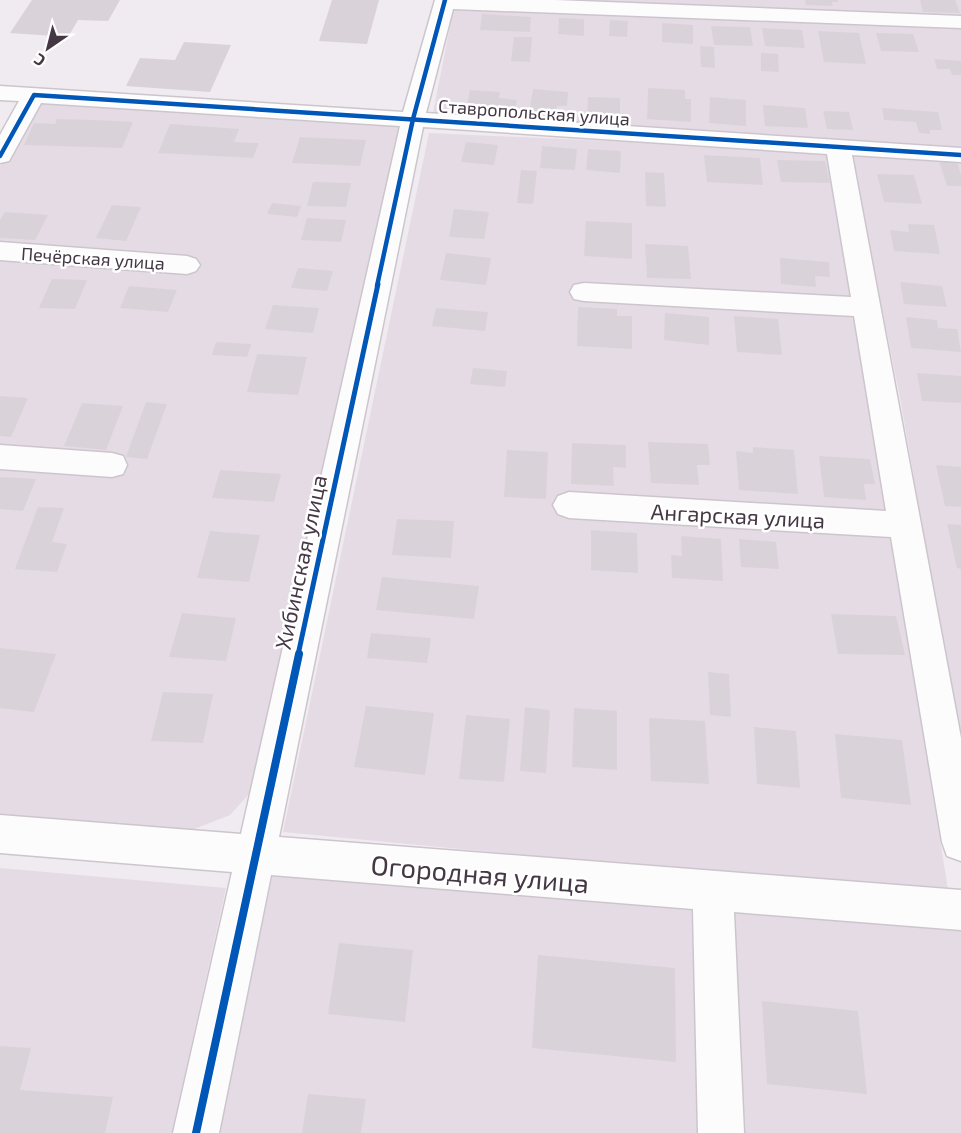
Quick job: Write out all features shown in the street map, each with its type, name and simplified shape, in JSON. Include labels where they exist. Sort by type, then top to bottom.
[{"type":"street","points":[[445,1],[961,22]]},
{"type":"street","name":"Хибинская улица","points":[[196,1133],[412,119],[445,1]]},
{"type":"street","name":"Ставропольская улица","points":[[0,93],[961,155]]},
{"type":"street","points":[[0,156],[34,95]]},
{"type":"street","points":[[838,147],[961,842]]},
{"type":"street","name":"Печёрская улица","points":[[0,251],[187,265]]},
{"type":"street","points":[[584,292],[867,307]]},
{"type":"street","points":[[0,457],[112,465]]},
{"type":"street","name":"Ангарская улица","points":[[569,505],[906,525]]},
{"type":"street","name":"Огородная улица","points":[[0,834],[961,910]]},
{"type":"street","points":[[713,892],[721,1133]]},
{"type":"shaded area","points":[[509,0],[961,0],[961,17]]},
{"type":"shaded area","points":[[454,6],[961,28],[961,151],[431,123]]},
{"type":"shaded area","points":[[40,102],[413,119],[259,783],[230,815],[179,835],[0,818],[0,166]]},
{"type":"shaded area","points":[[429,133],[830,151],[949,896],[283,832]]},
{"type":"shaded area","points":[[851,153],[961,160],[961,752],[901,403]]},
{"type":"shaded area","points":[[0,868],[226,888],[172,1133],[0,1133]]},
{"type":"shaded area","points":[[273,873],[703,906],[708,1133],[219,1133]]},
{"type":"shaded area","points":[[727,911],[961,931],[961,1133],[736,1133]]},
{"type":"building","points":[[32,0],[120,0],[108,21],[78,20],[68,37],[10,33]]},
{"type":"building","points":[[332,0],[379,0],[367,44],[319,41]]},
{"type":"building","points":[[805,0],[838,0],[838,2],[832,2],[833,6],[806,5]]},
{"type":"building","points":[[920,0],[955,0],[960,13],[923,12]]},
{"type":"building","points":[[482,14],[531,17],[530,32],[480,30]]},
{"type":"building","points":[[559,18],[584,19],[584,36],[558,34]]},
{"type":"building","points":[[610,20],[628,21],[627,37],[609,36]]},
{"type":"building","points":[[662,23],[693,25],[693,44],[662,42]]},
{"type":"building","points":[[711,26],[750,27],[753,46],[714,45]]},
{"type":"building","points":[[762,28],[802,30],[805,48],[765,46]]},
{"type":"building","points":[[818,31],[859,33],[866,64],[824,62]]},
{"type":"building","points":[[876,33],[913,34],[919,52],[881,51]]},
{"type":"building","points":[[514,37],[532,37],[530,62],[511,61]]},
{"type":"building","points":[[184,42],[231,45],[210,92],[126,86],[140,58],[175,60]]},
{"type":"building","points":[[700,46],[714,47],[715,68],[701,67]]},
{"type":"building","points":[[761,53],[778,54],[779,72],[761,71]]},
{"type":"building","points":[[934,59],[961,61],[961,75],[952,75],[950,69],[937,69]]},
{"type":"building","points":[[648,88],[685,90],[685,99],[691,99],[691,122],[647,119]]},
{"type":"building","points":[[533,89],[568,92],[567,106],[557,106],[556,115],[529,113]]},
{"type":"building","points":[[470,90],[500,92],[499,98],[517,100],[515,113],[466,110]]},
{"type":"building","points":[[588,97],[620,98],[620,117],[587,116]]},
{"type":"building","points":[[710,97],[746,100],[746,126],[709,123]]},
{"type":"building","points":[[763,105],[805,108],[808,128],[765,126]]},
{"type":"building","points":[[882,108],[938,112],[942,130],[930,130],[930,134],[919,133],[916,122],[884,120]]},
{"type":"building","points":[[823,111],[849,112],[853,130],[827,129]]},
{"type":"building","points":[[57,119],[133,122],[122,148],[24,145],[34,123],[55,124]]},
{"type":"building","points":[[170,124],[239,129],[234,142],[259,143],[253,158],[158,153]]},
{"type":"building","points":[[300,137],[366,140],[360,166],[292,163]]},
{"type":"building","points":[[466,142],[498,145],[494,165],[461,162]]},
{"type":"building","points":[[542,146],[577,149],[575,170],[540,168]]},
{"type":"building","points":[[588,149],[621,151],[620,173],[586,170]]},
{"type":"building","points":[[704,155],[760,158],[763,185],[707,182]]},
{"type":"building","points":[[777,160],[825,161],[830,183],[781,182]]},
{"type":"building","points":[[939,161],[957,162],[961,175],[961,186],[947,186]]},
{"type":"building","points":[[521,170],[537,171],[533,204],[517,203]]},
{"type":"building","points":[[645,172],[664,173],[666,207],[646,206]]},
{"type":"building","points":[[877,174],[914,175],[922,204],[884,202]]},
{"type":"building","points":[[313,182],[351,183],[346,207],[307,206]]},
{"type":"building","points":[[272,203],[301,206],[297,217],[267,214]]},
{"type":"building","points":[[112,205],[141,207],[126,241],[96,238]]},
{"type":"building","points":[[454,209],[489,212],[484,239],[449,237]]},
{"type":"building","points":[[5,212],[48,215],[35,240],[0,238],[0,220]]},
{"type":"building","points":[[307,218],[346,220],[341,242],[301,240]]},
{"type":"building","points":[[586,221],[632,223],[632,259],[584,256]]},
{"type":"building","points":[[908,224],[934,225],[940,254],[894,251],[890,230],[909,232]]},
{"type":"building","points":[[645,244],[688,246],[691,279],[647,278]]},
{"type":"building","points":[[446,253],[491,258],[486,285],[440,280]]},
{"type":"building","points":[[780,258],[829,262],[830,277],[815,276],[816,287],[781,284]]},
{"type":"building","points":[[298,268],[333,271],[327,291],[291,288]]},
{"type":"building","points":[[52,279],[87,280],[75,309],[39,308]]},
{"type":"building","points":[[900,282],[942,286],[947,307],[904,304]]},
{"type":"building","points":[[129,286],[177,290],[168,312],[120,308]]},
{"type":"building","points":[[273,305],[319,308],[313,333],[265,329]]},
{"type":"building","points":[[578,307],[617,309],[617,316],[632,316],[632,349],[577,346]]},
{"type":"building","points":[[436,308],[488,312],[485,331],[432,326]]},
{"type":"building","points":[[665,313],[709,317],[709,345],[664,340]]},
{"type":"building","points":[[734,316],[778,319],[782,355],[737,352]]},
{"type":"building","points":[[906,317],[937,320],[938,328],[957,329],[961,352],[911,348]]},
{"type":"building","points":[[216,342],[251,344],[247,357],[212,355]]},
{"type":"building","points":[[257,354],[307,357],[298,395],[247,392]]},
{"type":"building","points":[[473,368],[507,371],[505,387],[470,384]]},
{"type":"building","points":[[917,373],[961,376],[961,403],[922,401]]},
{"type":"building","points":[[0,396],[28,398],[11,437],[0,436]]},
{"type":"building","points":[[146,402],[167,404],[147,459],[126,457]]},
{"type":"building","points":[[82,403],[123,406],[106,450],[64,446]]},
{"type":"building","points":[[648,442],[708,444],[710,465],[697,465],[699,485],[651,483]]},
{"type":"building","points":[[572,443],[626,445],[626,468],[613,467],[614,486],[571,484]]},
{"type":"building","points":[[753,447],[794,450],[798,494],[739,490],[736,451],[753,453]]},
{"type":"building","points":[[507,450],[548,452],[546,499],[504,497]]},
{"type":"building","points":[[819,456],[870,459],[875,484],[864,484],[866,500],[824,497]]},
{"type":"building","points":[[936,465],[961,467],[961,507],[945,506]]},
{"type":"building","points":[[220,470],[281,474],[274,502],[212,498]]},
{"type":"building","points":[[0,477],[36,479],[23,511],[0,509]]},
{"type":"building","points":[[38,507],[64,508],[52,542],[67,544],[57,572],[15,569]]},
{"type":"building","points":[[397,519],[454,521],[451,558],[392,555]]},
{"type":"building","points":[[947,524],[961,525],[961,569],[957,568]]},
{"type":"building","points":[[591,530],[637,533],[638,573],[591,570]]},
{"type":"building","points":[[210,531],[260,535],[249,582],[197,578]]},
{"type":"building","points":[[681,536],[721,539],[723,581],[672,578],[671,555],[682,556]]},
{"type":"building","points":[[739,539],[776,542],[779,569],[741,567]]},
{"type":"building","points":[[382,577],[479,586],[474,619],[376,610]]},
{"type":"building","points":[[182,613],[236,618],[226,661],[169,657]]},
{"type":"building","points":[[831,614],[896,616],[905,655],[838,654]]},
{"type":"building","points":[[371,633],[431,638],[427,663],[367,658]]},
{"type":"building","points":[[0,648],[56,654],[34,712],[0,708]]},
{"type":"building","points":[[708,672],[729,674],[731,717],[710,715]]},
{"type":"building","points":[[163,692],[213,694],[203,743],[151,741]]},
{"type":"building","points":[[366,706],[434,713],[425,775],[354,767]]},
{"type":"building","points":[[525,707],[550,710],[546,773],[520,771]]},
{"type":"building","points":[[574,708],[617,711],[617,770],[572,767]]},
{"type":"building","points":[[466,715],[510,719],[504,782],[459,779]]},
{"type":"building","points":[[649,718],[705,721],[709,784],[651,781]]},
{"type":"building","points":[[754,727],[796,731],[800,788],[757,784]]},
{"type":"building","points":[[835,734],[902,740],[911,805],[841,798]]},
{"type":"building","points":[[339,943],[413,950],[405,1022],[328,1014]]},
{"type":"building","points":[[538,955],[675,968],[676,1062],[532,1048]]},
{"type":"building","points":[[762,1001],[858,1011],[867,1094],[767,1084]]},
{"type":"building","points":[[0,1046],[31,1048],[20,1090],[113,1097],[105,1133],[0,1133]]},
{"type":"building","points":[[308,1094],[366,1099],[361,1133],[302,1133]]},
{"type":"cycle path","points":[[196,1133],[413,119],[445,0]]},
{"type":"cycle path","points":[[0,156],[34,95],[961,155]]}]
